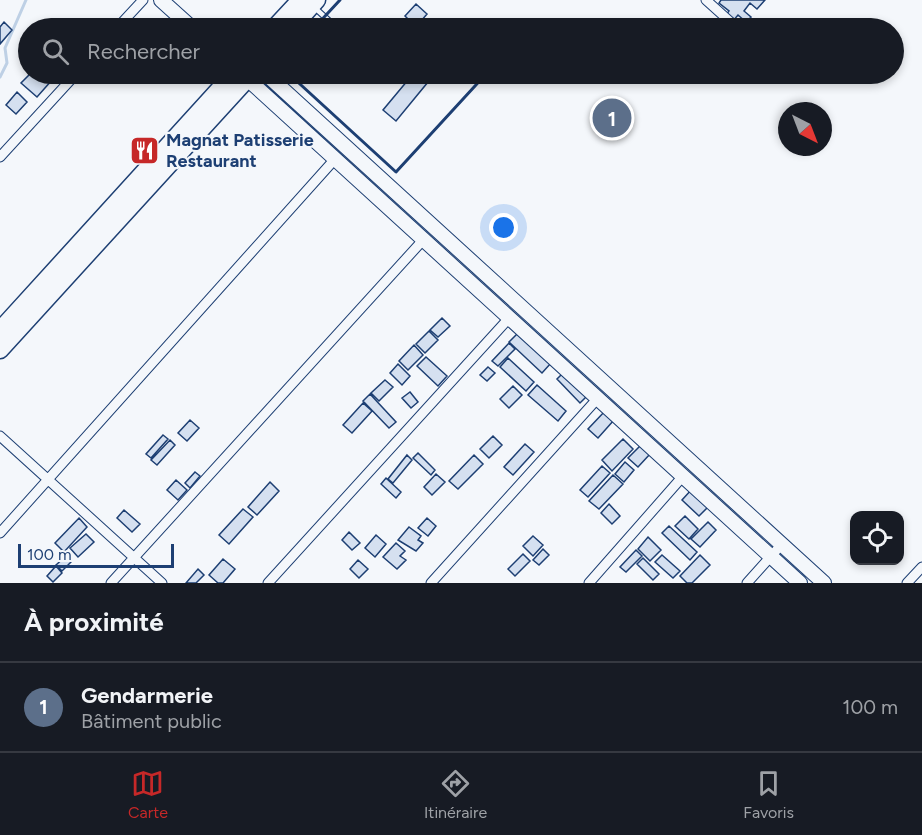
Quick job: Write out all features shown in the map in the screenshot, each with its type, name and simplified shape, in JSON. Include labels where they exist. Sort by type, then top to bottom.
[{"type":"highway","points":[[287,18],[309,1]]},
{"type":"highway","points":[[298,18],[309,1]]},
{"type":"highway","points":[[0,330],[234,84]]},
{"type":"highway","points":[[0,350],[235,84]]},
{"type":"street","points":[[126,18],[143,0]]},
{"type":"street","points":[[161,0],[181,18]]},
{"type":"street","points":[[706,0],[726,18]]},
{"type":"street","points":[[0,157],[67,84]]},
{"type":"street","points":[[253,84],[800,583]]},
{"type":"street","points":[[277,84],[824,583]]},
{"type":"street","points":[[0,533],[335,159]]},
{"type":"street","points":[[111,583],[424,239]]},
{"type":"street","points":[[268,583],[510,317]]},
{"type":"street","points":[[431,583],[598,398]]},
{"type":"street","points":[[0,436],[162,583]]},
{"type":"street","points":[[589,583],[684,476]]},
{"type":"street","points":[[747,583],[782,544]]},
{"type":"street","points":[[907,583],[922,567]]},
{"type":"lane","points":[[309,1],[327,18]]},
{"type":"building","points":[[721,0],[765,0],[757,9],[750,3],[744,11],[750,18],[741,18],[738,15],[736,18],[730,18],[726,15],[729,11],[719,3]]},
{"type":"building","points":[[416,4],[427,14],[424,18],[405,16]]},
{"type":"building","points":[[4,22],[12,30],[0,44],[0,27]]},
{"type":"building","points":[[22,84],[48,84],[37,97]]},
{"type":"building","points":[[405,84],[426,84],[396,121],[383,110]]},
{"type":"building","points":[[17,92],[27,102],[16,114],[6,105]]},
{"type":"building","points":[[442,318],[450,326],[438,337],[430,330]]},
{"type":"building","points":[[429,331],[438,340],[425,353],[416,344]]},
{"type":"building","points":[[519,332],[551,363],[542,373],[509,342]]},
{"type":"building","points":[[509,343],[515,349],[498,366],[492,361]]},
{"type":"building","points":[[414,345],[423,355],[408,370],[399,361]]},
{"type":"building","points":[[426,357],[447,376],[438,386],[417,366]]},
{"type":"building","points":[[508,358],[534,382],[526,391],[500,367]]},
{"type":"building","points":[[398,364],[410,376],[402,385],[390,373]]},
{"type":"building","points":[[488,367],[495,373],[487,381],[480,375]]},
{"type":"building","points":[[564,372],[587,396],[580,403],[557,379]]},
{"type":"building","points":[[385,380],[393,387],[379,401],[371,393]]},
{"type":"building","points":[[537,385],[566,411],[558,421],[528,395]]},
{"type":"building","points":[[513,386],[522,395],[509,408],[500,399]]},
{"type":"building","points":[[410,392],[418,402],[411,408],[402,398]]},
{"type":"building","points":[[370,394],[396,422],[389,428],[363,401]]},
{"type":"building","points":[[363,403],[372,411],[352,433],[343,425]]},
{"type":"building","points":[[605,411],[614,420],[598,438],[588,429]]},
{"type":"building","points":[[190,420],[199,428],[187,441],[178,433]]},
{"type":"building","points":[[163,435],[168,439],[151,458],[146,454]]},
{"type":"building","points":[[493,436],[502,445],[489,458],[480,449]]},
{"type":"building","points":[[623,439],[633,449],[612,471],[602,460]]},
{"type":"building","points":[[170,440],[175,445],[157,465],[151,460]]},
{"type":"building","points":[[525,444],[534,452],[513,475],[504,467]]},
{"type":"building","points":[[641,445],[650,454],[638,467],[628,458]]},
{"type":"building","points":[[418,453],[435,470],[431,475],[413,458]]},
{"type":"building","points":[[407,455],[412,460],[393,483],[388,479]]},
{"type":"building","points":[[474,455],[483,464],[458,489],[449,481]]},
{"type":"building","points":[[625,462],[634,470],[624,482],[615,474]]},
{"type":"building","points":[[602,466],[610,473],[588,497],[580,490]]},
{"type":"building","points":[[195,472],[200,476],[190,488],[185,483]]},
{"type":"building","points":[[436,474],[445,482],[432,495],[424,487]]},
{"type":"building","points":[[613,475],[623,484],[599,509],[589,501]]},
{"type":"building","points":[[386,478],[401,492],[396,498],[381,484]]},
{"type":"building","points":[[176,480],[187,490],[178,500],[167,490]]},
{"type":"building","points":[[270,482],[279,491],[257,515],[248,507]]},
{"type":"building","points":[[692,489],[709,506],[699,516],[682,500]]},
{"type":"building","points":[[609,504],[620,516],[612,524],[601,513]]},
{"type":"building","points":[[243,509],[253,517],[229,544],[219,535]]},
{"type":"building","points":[[124,510],[140,524],[132,532],[117,518]]},
{"type":"building","points":[[685,516],[698,529],[689,539],[675,526]]},
{"type":"building","points":[[79,518],[87,527],[64,552],[55,543]]},
{"type":"building","points":[[427,518],[436,526],[428,536],[418,528]]},
{"type":"building","points":[[708,522],[716,530],[700,547],[691,539]]},
{"type":"building","points":[[669,526],[697,552],[690,560],[662,533]]},
{"type":"building","points":[[409,527],[421,536],[418,540],[423,543],[416,551],[398,540]]},
{"type":"building","points":[[349,532],[360,543],[352,550],[342,540]]},
{"type":"building","points":[[86,534],[94,542],[78,557],[70,548]]},
{"type":"building","points":[[376,535],[386,544],[375,557],[365,548]]},
{"type":"building","points":[[533,536],[543,545],[533,556],[523,546]]},
{"type":"building","points":[[648,537],[661,550],[650,561],[638,549]]},
{"type":"building","points":[[396,543],[405,551],[400,556],[406,560],[397,569],[383,557]]},
{"type":"building","points":[[543,549],[549,555],[539,565],[533,560]]},
{"type":"building","points":[[636,550],[642,556],[626,572],[620,567]]},
{"type":"building","points":[[523,554],[530,561],[515,576],[508,569]]},
{"type":"building","points":[[662,555],[680,571],[673,578],[655,562]]},
{"type":"building","points":[[700,555],[710,565],[692,583],[687,583],[680,576]]},
{"type":"building","points":[[66,556],[71,562],[62,571],[56,565]]},
{"type":"building","points":[[643,558],[659,574],[653,580],[637,564]]},
{"type":"building","points":[[223,559],[235,569],[223,583],[218,583],[209,575]]},
{"type":"building","points":[[358,560],[368,569],[359,578],[350,569]]},
{"type":"building","points":[[56,566],[62,573],[53,582],[47,576]]},
{"type":"building","points":[[198,569],[204,575],[196,583],[186,583]]},
{"type":"waterway","points":[[18,18],[26,0]]},
{"type":"waterway","points":[[0,77],[7,63],[5,48],[18,18]]},
{"type":"wall","points":[[323,18],[340,0]]},
{"type":"wall","points":[[300,84],[396,172],[477,84]]},
{"type":"place","name":"Gendarmerie","points":[[612,118]]},
{"type":"place","name":"Magnat Patisserie Restaurant","points":[[145,150]]}]
